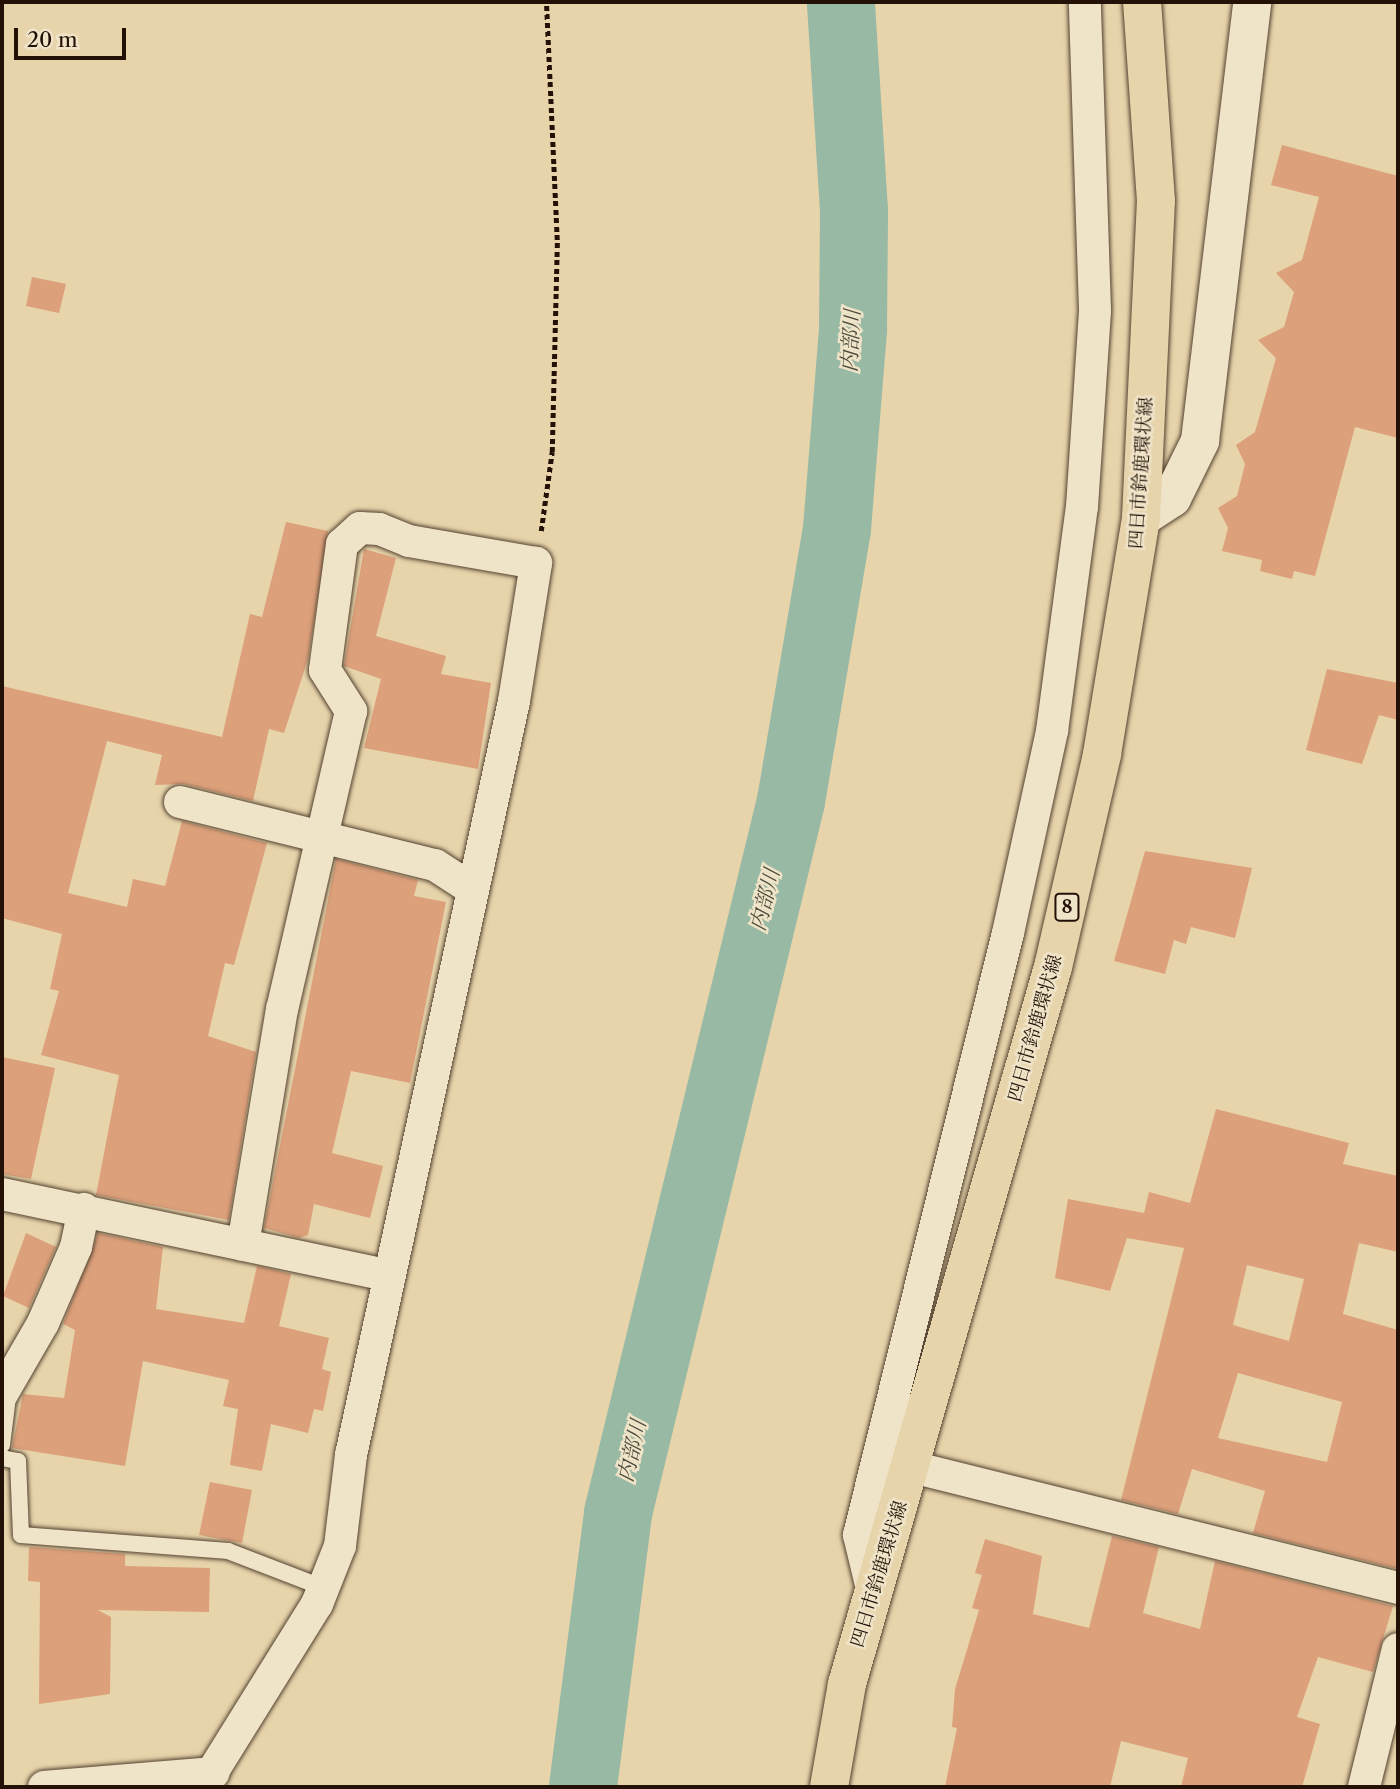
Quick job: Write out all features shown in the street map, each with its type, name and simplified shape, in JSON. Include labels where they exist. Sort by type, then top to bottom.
[{"type":"main road","name":"四日市鈴鹿環状線","points":[[829,1787],[872,1589],[912,1466],[1053,967],[1102,754],[1141,518],[1156,201],[1142,2]]},
{"type":"street","points":[[872,1589],[859,1535],[1011,920],[1052,731],[1079,533],[1095,310],[1085,2]]},
{"type":"street","points":[[1141,518],[1172,498],[1200,441],[1252,2]]},
{"type":"street","points":[[44,1787],[208,1780],[324,1588],[340,1546],[351,1455],[469,887],[514,701],[536,563],[409,541],[379,529],[349,532],[333,583],[325,670],[351,711],[282,1009],[243,1245]]},
{"type":"street","points":[[180,802],[435,865],[469,887]]},
{"type":"street","points":[[2,1194],[84,1209],[387,1275]]},
{"type":"street","points":[[5,1390],[76,1247],[84,1209]]},
{"type":"street","points":[[912,1466],[1398,1588]]},
{"type":"street","points":[[1364,1787],[1398,1649]]},
{"type":"lane","points":[[2,1445],[5,1390]]},
{"type":"lane","points":[[2,1458],[18,1461],[21,1535],[228,1551],[324,1588]]},
{"type":"path","points":[[536,563],[552,452],[557,253],[546,2]]},
{"type":"building","points":[[1282,145],[1398,176],[1398,438],[1355,427],[1315,576],[1294,571],[1292,579],[1260,571],[1262,560],[1222,551],[1228,528],[1218,508],[1237,496],[1245,464],[1236,445],[1255,432],[1276,358],[1258,340],[1284,327],[1294,292],[1276,273],[1302,260],[1319,197],[1271,185]]},
{"type":"building","points":[[32,277],[66,284],[59,313],[26,306]]},
{"type":"building","points":[[286,522],[328,531],[308,659],[284,733],[269,729],[253,801],[184,784],[155,785],[162,755],[107,741],[68,893],[127,907],[133,879],[165,886],[182,821],[267,843],[234,965],[225,963],[208,1036],[256,1052],[229,1220],[96,1195],[119,1075],[41,1055],[59,991],[50,989],[62,934],[2,918],[2,686],[222,737],[250,614],[262,617]]},
{"type":"building","points":[[364,549],[396,558],[376,636],[446,656],[441,674],[491,683],[478,769],[364,748],[381,679],[344,666]]},
{"type":"building","points":[[1327,669],[1398,683],[1398,720],[1379,715],[1362,764],[1306,750]]},
{"type":"building","points":[[1145,851],[1252,868],[1235,938],[1191,927],[1186,944],[1174,940],[1165,974],[1114,961]]},
{"type":"building","points":[[336,859],[418,880],[414,896],[446,902],[410,1083],[351,1071],[332,1153],[383,1166],[370,1218],[314,1204],[308,1235],[299,1238],[264,1228]]},
{"type":"building","points":[[2,1057],[55,1068],[31,1179],[2,1174]]},
{"type":"building","points":[[1216,1109],[1349,1143],[1343,1164],[1398,1176],[1398,1252],[1359,1243],[1343,1314],[1398,1330],[1398,1569],[1253,1533],[1265,1491],[1192,1469],[1178,1514],[1121,1500],[1184,1248],[1127,1238],[1110,1291],[1055,1278],[1068,1199],[1144,1213],[1149,1192],[1190,1203]],"holes":[[[1247,1265],[1304,1279],[1289,1341],[1233,1325]],[[1238,1373],[1342,1402],[1327,1462],[1218,1438]]]},
{"type":"building","points":[[26,1233],[56,1247],[29,1308],[3,1296]]},
{"type":"building","points":[[98,1233],[163,1247],[156,1309],[244,1323],[257,1266],[291,1274],[279,1326],[329,1338],[322,1369],[331,1372],[323,1411],[314,1409],[308,1433],[271,1424],[262,1471],[230,1465],[238,1409],[223,1406],[229,1380],[143,1361],[125,1466],[12,1448],[23,1394],[64,1398],[75,1330],[63,1324]]},
{"type":"building","points":[[210,1482],[252,1490],[242,1543],[199,1535]]},
{"type":"building","points":[[1112,1536],[1159,1547],[1143,1613],[1200,1629],[1215,1561],[1393,1606],[1373,1672],[1318,1657],[1297,1717],[1320,1724],[1302,1787],[1181,1787],[1188,1758],[1121,1741],[1110,1787],[945,1787],[957,1728],[952,1727],[955,1689],[979,1610],[972,1608],[982,1575],[975,1573],[985,1539],[1042,1556],[1033,1614],[1089,1628]]},
{"type":"building","points":[[29,1547],[125,1554],[125,1566],[210,1568],[209,1612],[98,1610],[111,1617],[110,1694],[39,1704],[40,1582],[28,1581]]},
{"type":"waterway","name":"内部川","points":[[583,1787],[618,1513],[791,801],[837,529],[853,329],[854,211],[841,2]]}]
